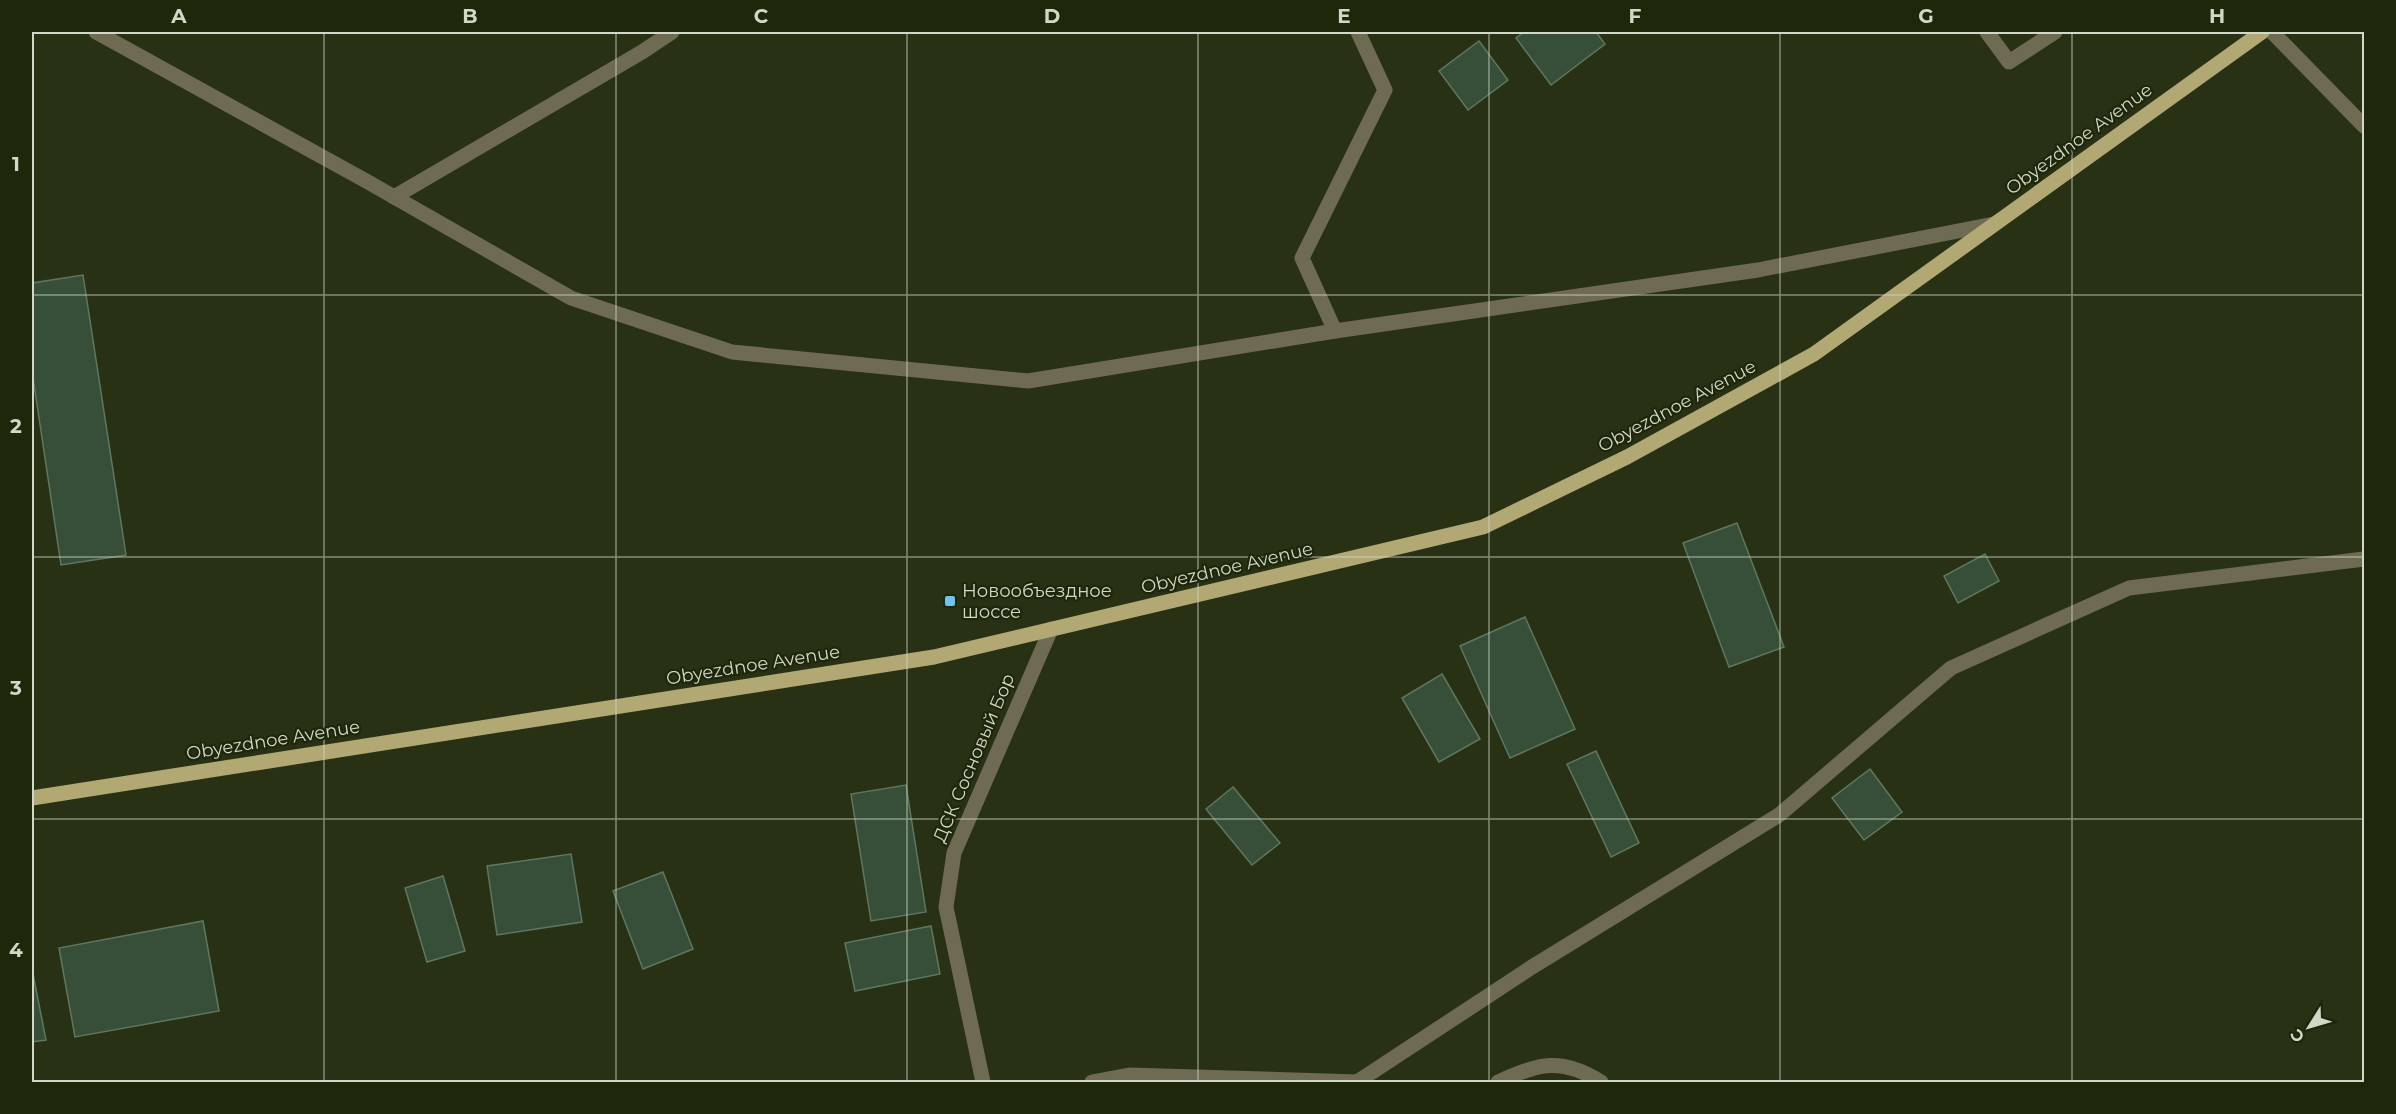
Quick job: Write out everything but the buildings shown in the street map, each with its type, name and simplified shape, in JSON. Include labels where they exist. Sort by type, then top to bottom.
[{"type":"main road","name":"Obyezdnoe Avenue","points":[[32,798],[934,657],[1483,527],[1627,457],[1814,354],[2262,32]]},
{"type":"street","points":[[96,32],[571,298],[732,352],[1028,381],[1335,331],[1758,270],[1995,224]]},
{"type":"street","points":[[394,197],[642,52],[672,32]]},
{"type":"street","points":[[1335,331],[1302,258],[1385,90],[1358,32]]},
{"type":"street","points":[[1987,32],[2009,62],[2055,32]]},
{"type":"street","points":[[2272,32],[2364,126]]},
{"type":"street","points":[[1092,1083],[1129,1076],[1262,1082],[1358,1082],[1533,967],[1779,815],[1951,668],[2129,588],[2364,559]]},
{"type":"street","name":"ДСК Сосновый Бор","points":[[983,1083],[946,908],[954,854],[1051,630]]},
{"type":"street","points":[[1498,1083],[1514,1074],[1553,1064],[1583,1071],[1601,1083]]},
{"type":"place","name":"Новообъездное шоссе","points":[[950,601]]}]
